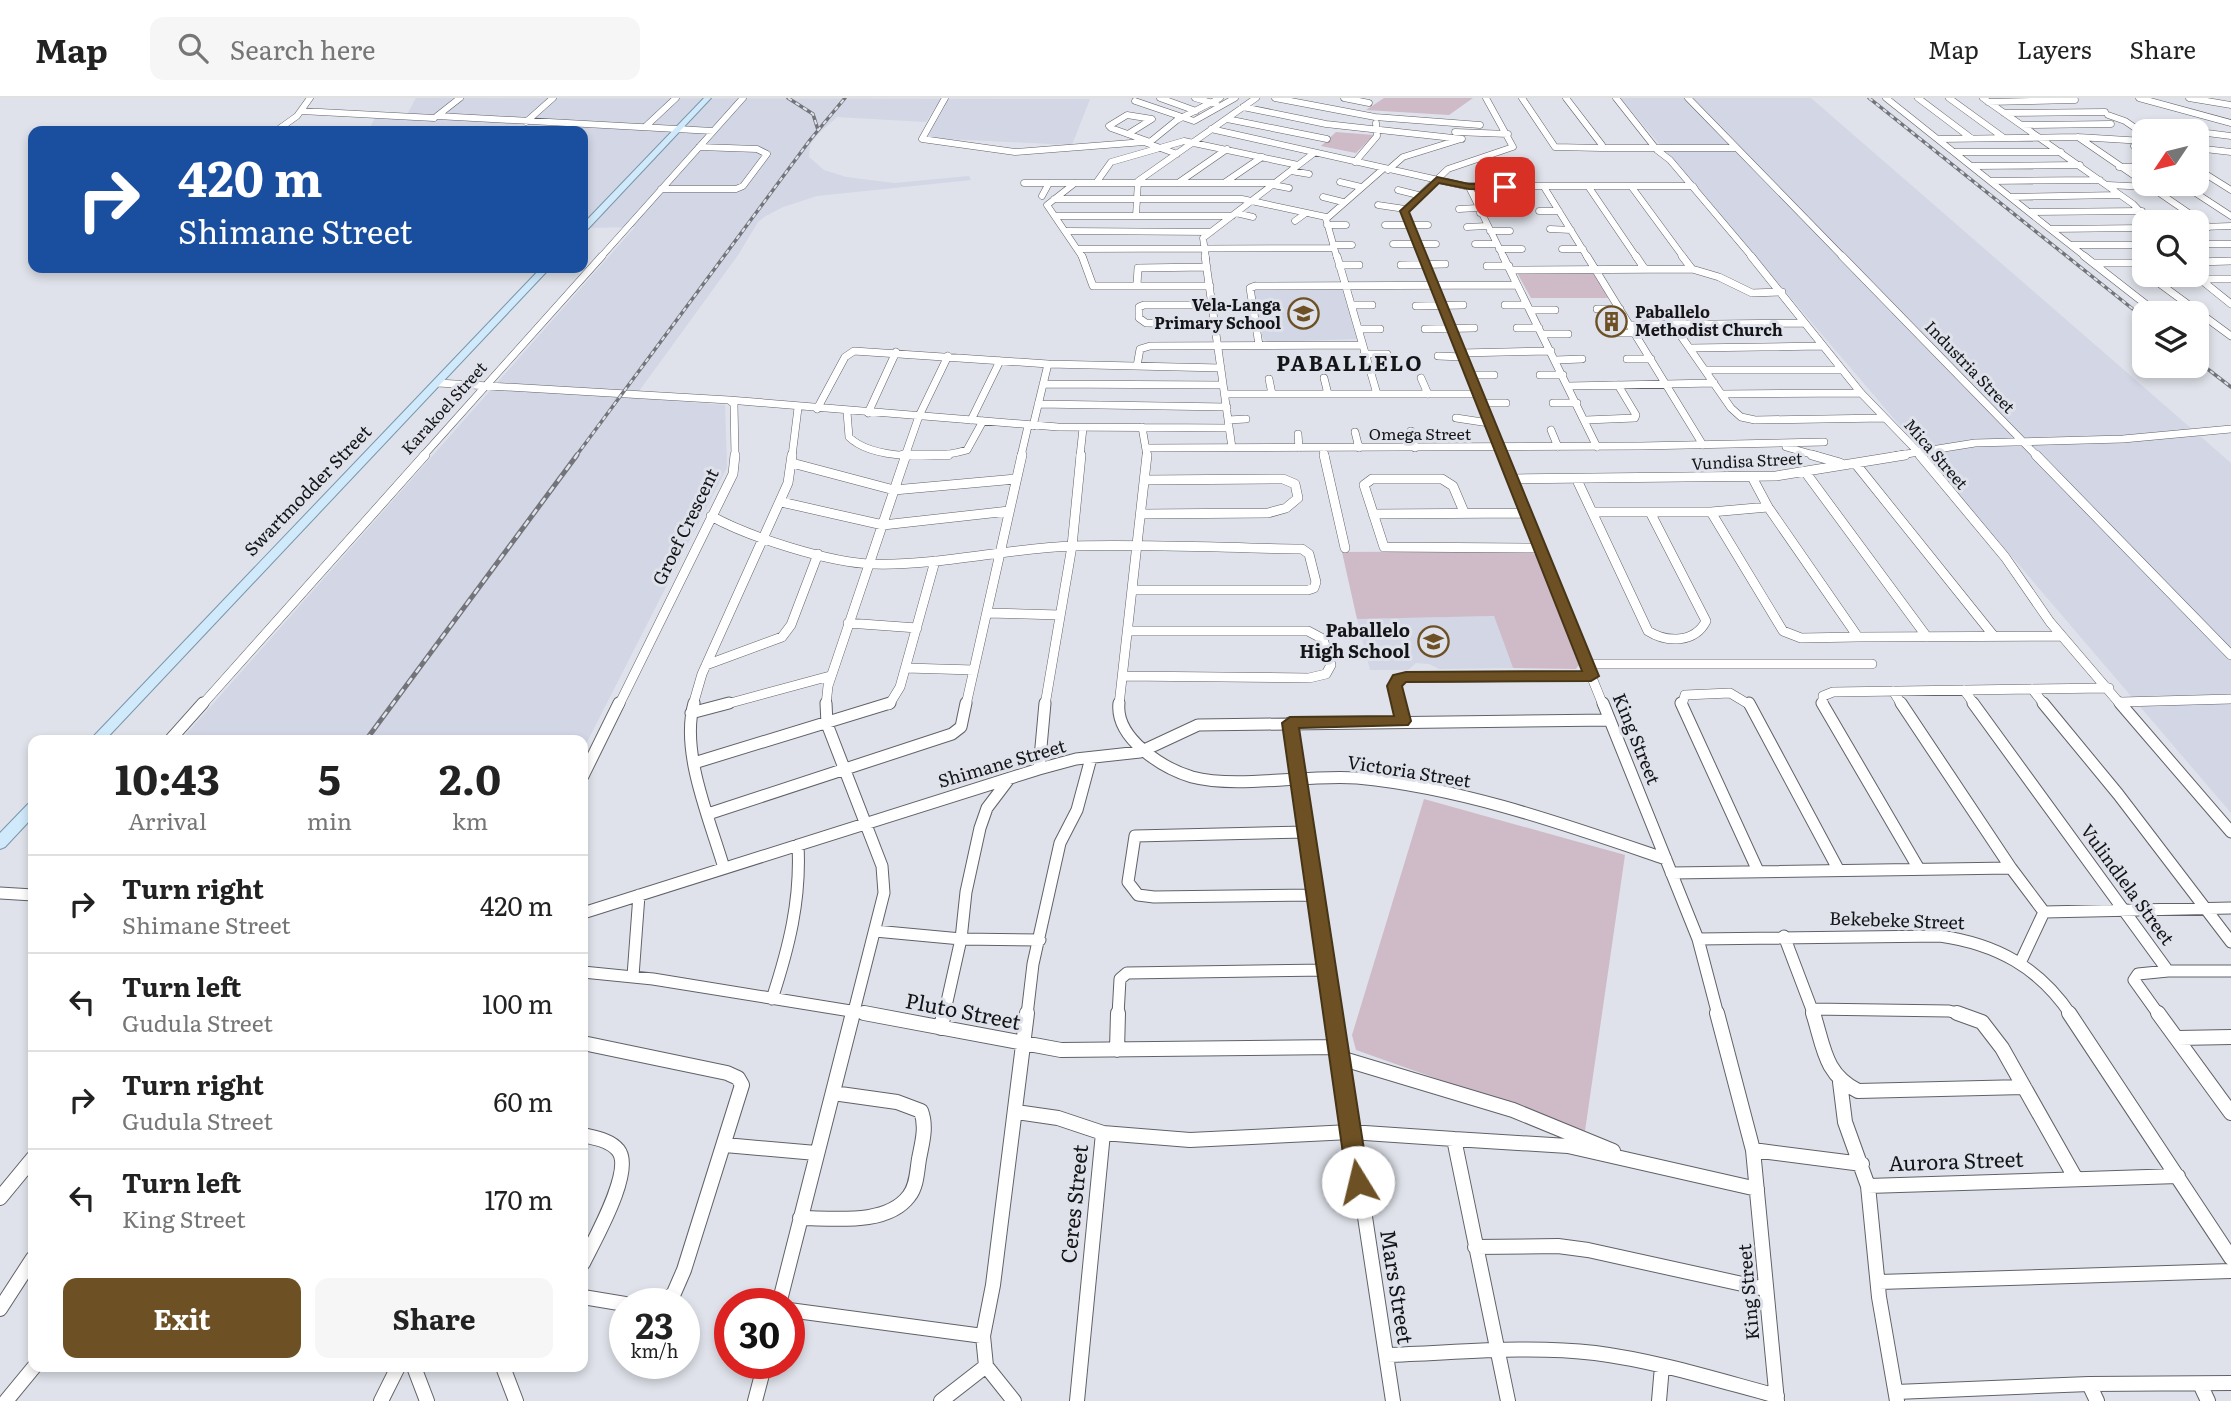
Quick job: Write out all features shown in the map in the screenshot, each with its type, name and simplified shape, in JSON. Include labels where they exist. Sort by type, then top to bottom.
[{"type":"main road","points":[[588,224],[709,98]]},
{"type":"main road","name":"Swartmodder Street","points":[[102,735],[541,273]]},
{"type":"main road","points":[[0,843],[28,813]]},
{"type":"street","points":[[282,126],[300,111],[310,98]]},
{"type":"street","points":[[460,98],[437,116],[713,131]]},
{"type":"street","points":[[526,122],[553,98]]},
{"type":"street","points":[[645,127],[676,98]]},
{"type":"street","name":"Karakoel Street","points":[[588,271],[743,98]]},
{"type":"street","points":[[945,98],[922,139],[941,145],[1022,152],[1147,142],[1180,118],[1220,98]]},
{"type":"street","points":[[1160,98],[1209,114]]},
{"type":"street","points":[[1195,98],[1223,106]]},
{"type":"street","points":[[1135,101],[1180,118],[1197,121],[1233,98]]},
{"type":"street","points":[[1136,184],[1256,98]]},
{"type":"street","points":[[1275,98],[1336,110],[1376,123],[1462,139]]},
{"type":"street","points":[[1336,110],[1348,98],[1369,103]]},
{"type":"street","points":[[1378,205],[1405,209],[1451,167],[1510,149],[1513,145],[1508,134],[1486,98]]},
{"type":"street","points":[[1522,98],[1555,147],[1736,148]]},
{"type":"street","points":[[1566,98],[1602,145],[1601,148]]},
{"type":"street","name":"Mica Street","points":[[1616,98],[1656,149],[1693,186],[1782,292],[1861,393],[1918,452],[2005,557],[2031,597],[2062,636],[2231,832]]},
{"type":"street","name":"Industria Street","points":[[1688,98],[2231,655]]},
{"type":"street","points":[[1886,98],[2142,301]]},
{"type":"street","points":[[1918,98],[1971,138]]},
{"type":"street","points":[[1949,98],[2004,138]]},
{"type":"street","points":[[2066,98],[2132,126]]},
{"type":"street","points":[[2138,98],[2223,121],[2224,117],[2231,120]]},
{"type":"street","points":[[2189,98],[2231,104]]},
{"type":"street","points":[[2199,98],[2231,104]]},
{"type":"street","points":[[1985,100],[2075,100]]},
{"type":"street","points":[[1985,100],[2141,210]]},
{"type":"street","points":[[1243,107],[1311,121],[1480,125]]},
{"type":"street","points":[[1285,146],[1324,108]]},
{"type":"street","points":[[300,111],[435,118]]},
{"type":"street","points":[[2004,113],[2106,113]]},
{"type":"street","points":[[2106,113],[2115,139]]},
{"type":"street","points":[[1128,134],[1152,119],[1127,115],[1110,126],[1128,134],[1147,142],[1162,149],[1177,154]]},
{"type":"street","points":[[1227,119],[1327,139]]},
{"type":"street","points":[[1376,123],[1481,134],[1508,134]]},
{"type":"street","points":[[1354,162],[1376,138],[1376,123]]},
{"type":"street","points":[[2022,125],[2111,124]]},
{"type":"street","points":[[1211,130],[1314,153],[1343,163],[1354,162],[1469,187],[1693,186]]},
{"type":"street","points":[[2209,133],[2228,135],[2231,143]]},
{"type":"street","points":[[1327,221],[1343,202],[1395,161],[1481,134]]},
{"type":"street","points":[[1940,139],[2078,137],[2132,140]]},
{"type":"street","points":[[2078,137],[2132,176]]},
{"type":"street","points":[[1096,183],[1111,162],[1182,141],[1194,141],[1298,166]]},
{"type":"street","points":[[2209,141],[2218,151]]},
{"type":"street","points":[[661,189],[736,189],[743,186],[767,154],[765,151],[751,149],[699,147]]},
{"type":"street","points":[[1178,183],[1227,149]]},
{"type":"street","points":[[2209,150],[2231,152]]},
{"type":"street","points":[[1955,152],[2061,152]]},
{"type":"street","points":[[1232,448],[1203,238],[1314,153]]},
{"type":"street","points":[[1224,183],[1262,157]]},
{"type":"street","points":[[1973,166],[2080,165]]},
{"type":"street","points":[[2119,167],[2132,167]]},
{"type":"street","points":[[1291,171],[1308,174]]},
{"type":"street","points":[[2209,177],[2231,190]]},
{"type":"street","points":[[1991,181],[2101,180]]},
{"type":"street","points":[[1340,182],[1361,187]]},
{"type":"street","points":[[1024,183],[1224,183],[1274,184],[1289,188]]},
{"type":"street","points":[[1042,196],[1049,183]]},
{"type":"street","points":[[1073,183],[1046,207],[1067,231],[1086,264],[1093,286],[1210,285]]},
{"type":"street","points":[[1136,184],[1136,216]]},
{"type":"street","points":[[2108,185],[2132,186]]},
{"type":"street","points":[[1588,186],[1644,268]]},
{"type":"street","points":[[1631,186],[1692,269]]},
{"type":"street","points":[[1469,187],[1597,447]]},
{"type":"street","points":[[1505,187],[1511,195]]},
{"type":"street","points":[[1544,187],[1703,445]]},
{"type":"street","points":[[1398,190],[1418,195]]},
{"type":"street","points":[[2011,197],[2120,195]]},
{"type":"street","points":[[2162,196],[2183,210]]},
{"type":"street","points":[[2200,196],[2231,216]]},
{"type":"street","points":[[1323,197],[1343,202]]},
{"type":"street","points":[[1055,199],[1252,200],[1306,212],[1346,225]]},
{"type":"street","name":"King Street","points":[[1405,209],[1698,939],[1753,1150],[1777,1399]]},
{"type":"street","points":[[1459,209],[1500,212]]},
{"type":"street","points":[[1539,211],[1559,211]]},
{"type":"street","points":[[2030,212],[2132,211]]},
{"type":"street","points":[[1295,221],[1306,212]]},
{"type":"street","points":[[1056,216],[1234,214],[1253,217]]},
{"type":"street","points":[[1327,221],[1377,394]]},
{"type":"street","points":[[1385,225],[1428,225]]},
{"type":"street","points":[[2209,227],[2231,226]]},
{"type":"street","points":[[1467,227],[1510,230]]},
{"type":"street","points":[[2050,229],[2132,228]]},
{"type":"street","points":[[1550,229],[1571,230]]},
{"type":"street","points":[[1067,231],[1210,232]]},
{"type":"street","points":[[1138,232],[1138,249]]},
{"type":"street","points":[[1244,238],[1247,251]]},
{"type":"street","points":[[1290,238],[1293,251]]},
{"type":"street","points":[[1393,244],[1436,244]]},
{"type":"street","points":[[1475,244],[1522,249]]},
{"type":"street","points":[[2209,244],[2231,244]]},
{"type":"street","points":[[1077,250],[1204,248],[1293,251],[1352,245]]},
{"type":"street","points":[[2071,245],[2132,245]]},
{"type":"street","points":[[1562,249],[1583,249]]},
{"type":"street","points":[[2209,262],[2231,261]]},
{"type":"street","points":[[2094,263],[2132,263]]},
{"type":"street","points":[[1401,265],[1445,264]]},
{"type":"street","points":[[1339,265],[1359,265]]},
{"type":"street","points":[[1487,266],[1692,269],[1719,276],[1752,292],[1782,292]]},
{"type":"street","points":[[1137,285],[1138,268],[1207,267]]},
{"type":"street","name":"Karakoel Street","points":[[174,735],[586,273]]},
{"type":"street","points":[[1297,274],[1299,286]]},
{"type":"street","points":[[1254,276],[1255,286]]},
{"type":"street","points":[[2209,278],[2231,279]]},
{"type":"street","points":[[1266,356],[1250,288],[1255,286],[1517,285]]},
{"type":"street","points":[[2209,285],[2231,304]]},
{"type":"street","points":[[2164,287],[2231,336]]},
{"type":"street","points":[[1213,305],[1142,305],[1139,308],[1139,318],[1142,323],[1215,324]]},
{"type":"street","points":[[1351,305],[1372,305]]},
{"type":"street","points":[[1416,306],[1463,305]]},
{"type":"street","points":[[1505,305],[1555,310]]},
{"type":"street","points":[[1597,309],[1620,309]]},
{"type":"street","points":[[1612,333],[1674,326],[1804,323]]},
{"type":"street","points":[[1674,326],[1741,417],[1768,420],[1885,418]]},
{"type":"street","points":[[1425,329],[1474,328]]},
{"type":"street","points":[[1517,328],[1568,334]]},
{"type":"street","points":[[1359,329],[1380,329]]},
{"type":"street","points":[[1315,345],[1318,355]]},
{"type":"street","points":[[1137,366],[1142,347],[1362,345]]},
{"type":"street","points":[[1690,348],[1822,346]]},
{"type":"street","points":[[817,409],[847,354],[861,350],[1048,364],[1221,368]]},
{"type":"street","points":[[1438,356],[1551,351]]},
{"type":"street","points":[[868,413],[896,352]]},
{"type":"street","points":[[1364,354],[1387,354]]},
{"type":"street","points":[[783,1288],[875,931],[884,880],[867,823],[827,724],[825,706],[830,676],[919,416],[948,356]]},
{"type":"street","points":[[1556,360],[1582,359]]},
{"type":"street","points":[[1627,359],[1651,359]]},
{"type":"street","points":[[971,421],[1000,360]]},
{"type":"street","points":[[708,814],[847,770],[957,731],[965,718],[1016,479],[1048,364]]},
{"type":"street","points":[[1705,370],[1842,370]]},
{"type":"street","points":[[1471,375],[1494,375]]},
{"type":"street","points":[[1540,375],[1563,375]]},
{"type":"street","points":[[1324,378],[1328,394]]},
{"type":"street","points":[[1421,378],[1429,394]]},
{"type":"street","points":[[1269,379],[1272,394]]},
{"type":"street","points":[[438,383],[729,400],[1030,426],[1142,427],[1229,424],[1246,419]]},
{"type":"street","points":[[1569,386],[1714,383]]},
{"type":"street","points":[[1043,384],[1143,386],[1272,394],[1477,394]]},
{"type":"street","points":[[1586,420],[1635,418],[1636,415],[1618,385]]},
{"type":"street","points":[[1142,406],[1143,386]]},
{"type":"street","points":[[1722,394],[1861,393]]},
{"type":"street","points":[[1289,394],[1294,407]]},
{"type":"street","points":[[1346,394],[1348,406]]},
{"type":"street","points":[[1416,394],[1420,404]]},
{"type":"street","name":"Groef Crescent","points":[[588,766],[734,468],[736,417],[734,404],[729,400]]},
{"type":"street","points":[[1482,403],[1506,403]]},
{"type":"street","points":[[1553,403],[1577,403]]},
{"type":"street","points":[[1038,404],[1227,407]]},
{"type":"street","points":[[724,868],[694,763],[690,736],[691,713],[706,665],[780,502],[792,463],[798,408]]},
{"type":"street","points":[[847,412],[849,437],[855,443],[905,456],[951,454],[967,450],[983,421]]},
{"type":"street","points":[[1456,418],[1489,423]]},
{"type":"street","points":[[1121,754],[1132,739],[1122,728],[1118,717],[1145,480],[1146,448],[1142,427]]},
{"type":"street","points":[[1039,769],[1044,711],[1072,546],[1083,428]]},
{"type":"street","name":"Vundisa Street","points":[[1513,479],[1752,477],[1806,472],[1975,443],[2123,439],[2231,429]]},
{"type":"street","points":[[1551,430],[1558,447]]},
{"type":"street","points":[[1411,431],[1415,448]]},
{"type":"street","points":[[1355,432],[1360,448]]},
{"type":"street","points":[[1298,434],[1299,448]]},
{"type":"street","points":[[1776,444],[1824,442]]},
{"type":"street","points":[[1776,444],[1850,464],[1993,635]]},
{"type":"street","name":"Omega Street","points":[[1146,448],[1323,449],[1776,444]]},
{"type":"street","points":[[1323,449],[1345,548]]},
{"type":"street","points":[[792,463],[894,490],[1016,479]]},
{"type":"street","points":[[1806,472],[1927,637]]},
{"type":"street","points":[[1752,477],[1768,507],[1858,637]]},
{"type":"street","points":[[1464,512],[1453,486],[1442,479],[1368,480],[1364,485],[1381,544],[1390,548],[1541,548]]},
{"type":"street","points":[[1142,514],[1268,513],[1286,508],[1298,498],[1295,484],[1283,480],[1145,480]]},
{"type":"street","points":[[1577,480],[1647,631],[1664,639],[1689,637],[1701,631],[1706,621],[1650,512]]},
{"type":"street","points":[[780,502],[883,525],[1009,511]]},
{"type":"street","points":[[1592,512],[1711,512],[1768,507]]},
{"type":"street","points":[[1711,512],[1783,631],[1801,638],[2062,636]]},
{"type":"street","points":[[1373,514],[1527,513]]},
{"type":"street","points":[[711,516],[731,527],[818,554],[870,564],[935,561],[1072,546],[1302,550],[1309,554],[1316,584],[1308,590],[1133,590]]},
{"type":"street","points":[[706,665],[782,637],[799,605],[818,554]]},
{"type":"street","points":[[694,763],[889,705],[896,696],[906,668],[935,561]]},
{"type":"street","points":[[987,613],[1060,615]]},
{"type":"street","points":[[848,623],[917,628]]},
{"type":"street","points":[[1123,676],[1309,678],[1326,674],[1331,665],[1323,639],[1308,631],[1128,631]]},
{"type":"street","points":[[1403,721],[1395,686],[1401,678],[1589,670],[1872,664]]},
{"type":"street","points":[[906,668],[974,670]]},
{"type":"street","points":[[691,713],[830,676]]},
{"type":"street","points":[[1919,869],[1821,698],[1833,692],[2109,688]]},
{"type":"street","points":[[2032,689],[2118,794],[2231,942]]},
{"type":"street","name":"Vulindlela Street","points":[[1964,690],[2168,971]]},
{"type":"street","points":[[1893,691],[2043,912]]},
{"type":"street","points":[[1758,871],[1683,710],[1681,701],[1685,695],[1730,693],[1748,701],[1838,869]]},
{"type":"street","points":[[2121,702],[2231,699]]},
{"type":"street","name":"Shimane Street","points":[[588,911],[1039,769],[1146,749],[1198,725],[1610,720]]},
{"type":"street","name":"Mars Street","points":[[1290,723],[1350,1132],[1393,1401]]},
{"type":"street","name":"Victoria Street","points":[[1132,739],[1172,767],[1193,777],[1356,778],[1484,802],[1550,820],[1666,859]]},
{"type":"street","points":[[1014,1401],[986,1366],[982,1336],[993,1285],[1033,964],[1060,843],[1077,810],[1091,758]]},
{"type":"street","points":[[941,1028],[961,939],[966,892],[980,828],[987,808],[1009,779]]},
{"type":"street","points":[[1306,832],[1135,836],[1128,882],[1139,895],[1154,897],[1315,895]]},
{"type":"street","points":[[772,999],[792,938],[800,897],[797,845]]},
{"type":"street","points":[[1671,873],[2011,867]]},
{"type":"street","points":[[0,892],[28,895]]},
{"type":"street","points":[[633,976],[639,895]]},
{"type":"street","points":[[2043,912],[2231,908]]},
{"type":"street","points":[[2021,961],[2043,912]]},
{"type":"street","points":[[875,931],[961,939],[1040,940]]},
{"type":"street","points":[[1784,936],[1812,1009],[1830,1067],[1840,1082],[1858,1091],[2024,1087]]},
{"type":"street","name":"Bekebeke Street","points":[[1698,939],[1784,936],[1960,938],[2021,961],[2038,973],[2061,1000],[2231,1258]]},
{"type":"street","points":[[1117,1050],[1119,985],[1120,979],[1127,973],[1327,970]]},
{"type":"street","points":[[2168,971],[2231,971]]},
{"type":"street","name":"Vulindlela Street","points":[[2168,971],[2138,974],[2134,980],[2230,1110]]},
{"type":"street","name":"Pluto Street","points":[[588,972],[633,976],[853,1012],[1060,1050],[1339,1052],[1563,1128],[1625,1157]]},
{"type":"street","points":[[1812,1009],[1949,1011],[1971,1016],[1991,1032],[2076,1179]]},
{"type":"street","points":[[2178,1038],[2231,1037]]},
{"type":"street","points":[[588,1044],[735,1076],[740,1082],[742,1089],[725,1145],[676,1288]]},
{"type":"street","points":[[1840,1082],[1839,1098],[1844,1118],[1868,1186]]},
{"type":"street","points":[[800,1218],[877,1215],[905,1202],[915,1184],[925,1124],[922,1111],[897,1102],[832,1093]]},
{"type":"street","points":[[1016,1112],[1058,1118],[1103,1133]]},
{"type":"street","name":"Ceres Street","points":[[1077,1401],[1103,1133],[1190,1140],[1350,1132],[1435,1135],[1454,1139],[1568,1146],[1625,1157]]},
{"type":"street","points":[[588,1136],[611,1143],[624,1160],[621,1178],[588,1252]]},
{"type":"street","points":[[1454,1139],[1508,1401]]},
{"type":"street","points":[[725,1145],[816,1153]]},
{"type":"street","points":[[1753,1150],[1862,1164]]},
{"type":"street","points":[[1625,1157],[1757,1189]]},
{"type":"street","points":[[0,1198],[28,1164]]},
{"type":"street","name":"Aurora Street","points":[[1896,1397],[1868,1186],[2178,1176]]},
{"type":"street","points":[[1475,1247],[1559,1246],[1588,1250],[1765,1289]]},
{"type":"street","points":[[0,1310],[28,1266]]},
{"type":"street","points":[[1879,1282],[2231,1271]]},
{"type":"street","points":[[588,1298],[609,1301]]},
{"type":"street","points":[[805,1312],[982,1336]]},
{"type":"street","points":[[1386,1355],[1585,1353],[1662,1366],[1777,1399]]},
{"type":"street","points":[[941,1401],[986,1366]]},
{"type":"street","points":[[1659,1401],[1662,1366]]},
{"type":"street","points":[[6,1401],[30,1372]]},
{"type":"street","points":[[380,1401],[394,1372]]},
{"type":"street","points":[[416,1372],[427,1401]]},
{"type":"street","points":[[505,1372],[516,1401]]},
{"type":"street","points":[[755,1401],[761,1379]]},
{"type":"street","points":[[1896,1397],[1989,1395],[2089,1384],[2231,1383]]},
{"type":"street","points":[[2089,1384],[2097,1401]]},
{"type":"street","points":[[2200,1384],[2208,1401]]},
{"type":"shaded area","points":[[416,98],[1090,99],[1072,145],[927,138],[945,106],[936,106],[926,122],[837,117],[818,134],[810,145],[809,157],[824,170],[846,177],[894,183],[969,176],[971,180],[817,196],[783,207],[764,217],[634,398],[725,405],[727,467],[588,740],[588,735],[185,735],[635,227],[588,228],[588,126],[371,126],[376,116],[405,118]]},
{"type":"shaded area","points":[[1384,98],[1473,98],[1449,115],[1366,110]]},
{"type":"shaded area","points":[[1620,98],[1811,98],[2231,463],[2231,813]]},
{"type":"shaded area","points":[[1336,132],[1374,135],[1356,153],[1321,146]]},
{"type":"shaded area","points":[[1592,270],[1608,298],[1531,298],[1516,271]]},
{"type":"shaded area","name":"Vela-Langa Primary School","points":[[1254,289],[1342,289],[1357,339],[1268,342],[1263,339]]},
{"type":"shaded area","points":[[1529,551],[1536,555],[1579,665],[1576,669],[1513,668],[1494,616],[1357,619],[1342,552]]},
{"type":"shaded area","name":"Paballelo High School","points":[[1494,616],[1513,668],[1439,669],[1429,664],[1416,663],[1408,670],[1370,670],[1357,619]]},
{"type":"shaded area","points":[[1424,799],[1625,855],[1585,1131],[1356,1050],[1352,1035]]},
{"type":"railway","points":[[788,98],[813,114],[818,130]]},
{"type":"railway","points":[[576,456],[810,140],[845,98]]},
{"type":"railway","points":[[1869,98],[2132,308]]},
{"type":"railway","points":[[2209,370],[2231,387]]},
{"type":"railway","points":[[370,735],[577,455]]},
{"type":"place","name":"Vela-Langa Primary School","points":[[1304,314]]},
{"type":"place","name":"Paballelo Methodist Church","points":[[1612,321]]},
{"type":"place","name":"Paballelo High School","points":[[1433,641]]},
{"type":"district","name":"PABALLELO","points":[[1350,364]]},
{"type":"route","points":[[1358,1182],[1290,723],[1403,721],[1395,686],[1398,678],[1591,676],[1404,211],[1437,180],[1469,187],[1505,187]]}]
